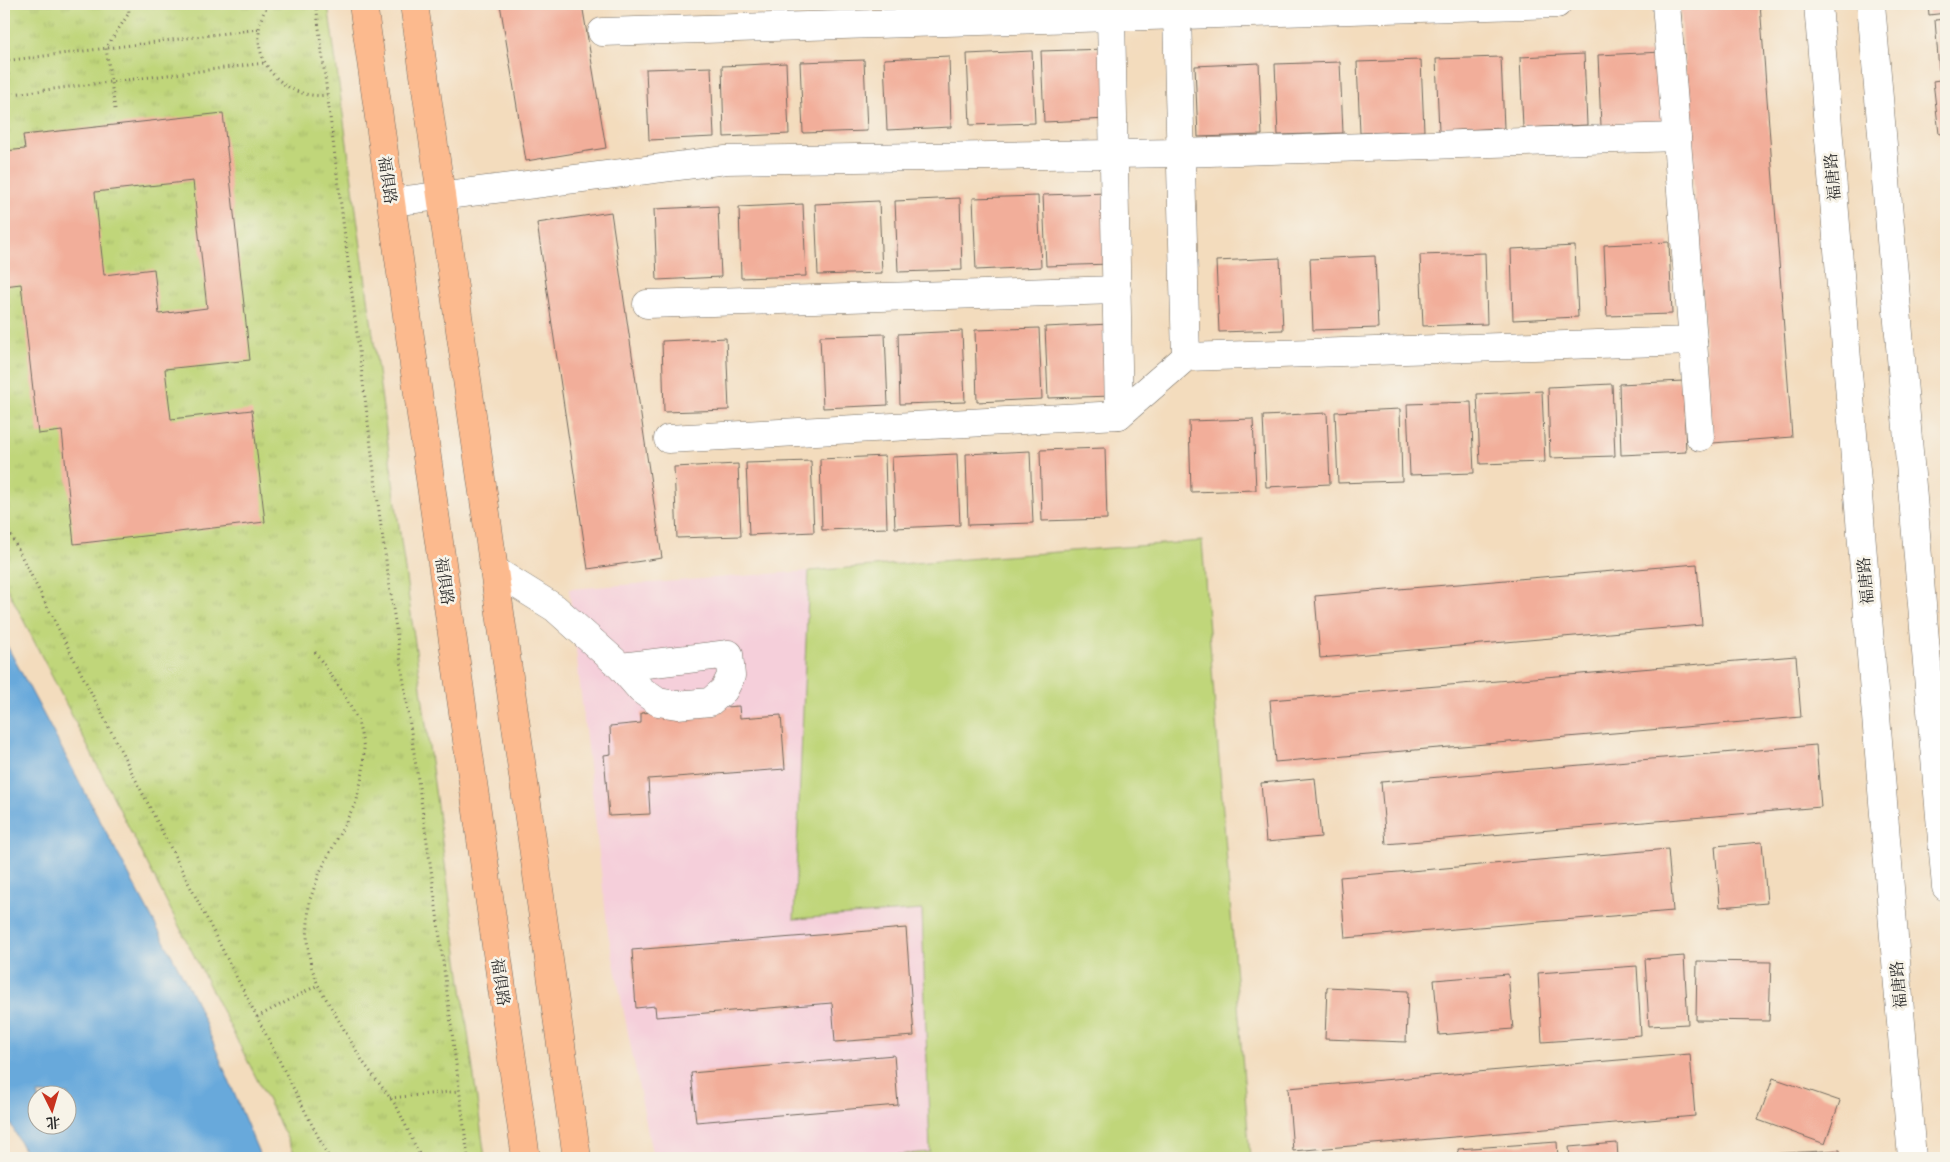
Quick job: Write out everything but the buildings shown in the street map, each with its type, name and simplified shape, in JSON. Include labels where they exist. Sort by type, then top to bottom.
[{"type":"main road","name":"福俱路","points":[[363,4],[526,1158]]},
{"type":"main road","points":[[414,4],[577,1158]]},
{"type":"street","points":[[602,32],[1557,4]]},
{"type":"street","points":[[1666,4],[1700,437]]},
{"type":"street","name":"福唐路","points":[[1818,4],[1912,1158]]},
{"type":"street","points":[[1872,4],[1946,887]]},
{"type":"street","points":[[1177,15],[1186,357]]},
{"type":"street","points":[[1111,17],[1119,415]]},
{"type":"street","points":[[391,202],[726,160],[1180,153],[1677,137]]},
{"type":"street","points":[[647,304],[1117,290]]},
{"type":"street","points":[[668,439],[1119,415],[1186,357],[1693,341]]},
{"type":"street","points":[[494,570],[555,608],[621,667]]},
{"type":"path","points":[[115,110],[106,48],[129,13],[128,4]]},
{"type":"path","points":[[268,4],[261,18],[259,29],[260,51],[266,63],[278,80],[292,89],[308,95],[326,94]]},
{"type":"path","points":[[316,4],[380,519],[433,883],[468,1158]]},
{"type":"path","points":[[4,61],[259,29]]},
{"type":"path","points":[[4,96],[266,63]]},
{"type":"path","points":[[4,65],[8,72],[10,83],[4,96]]},
{"type":"path","points":[[4,522],[329,1158]]},
{"type":"path","points":[[315,652],[342,691],[358,721],[364,748],[357,800],[320,872],[310,902],[307,941],[311,966],[318,984],[363,1062],[397,1107],[421,1158]]},
{"type":"path","points":[[256,1017],[318,984]]},
{"type":"path","points":[[390,1098],[459,1091]]},
{"type":"shaded area","points":[[809,571],[794,919],[922,909],[930,1152],[867,1158],[653,1158],[608,933],[569,589]]},
{"type":"green space","points":[[4,4],[328,4],[485,1158],[297,1158],[4,582]]},
{"type":"green space","points":[[1202,541],[1250,1158],[864,1158],[930,1152],[922,910],[794,919],[809,571]]},
{"type":"water","points":[[4,640],[195,999],[261,1158],[28,1158],[4,1111]]}]
